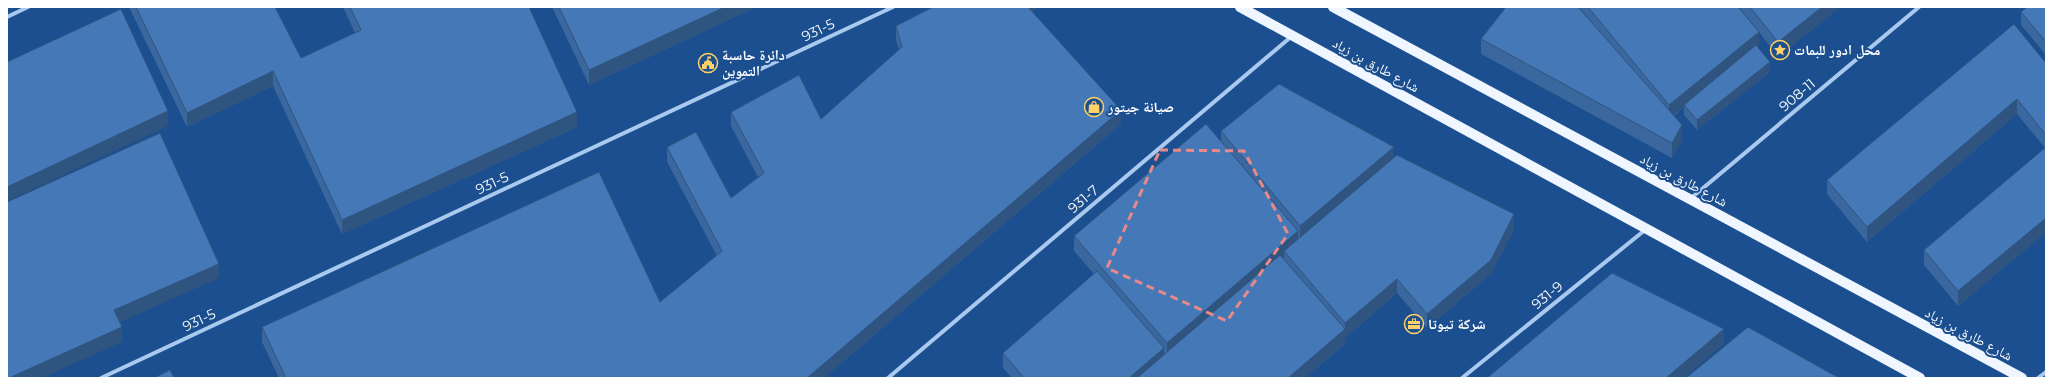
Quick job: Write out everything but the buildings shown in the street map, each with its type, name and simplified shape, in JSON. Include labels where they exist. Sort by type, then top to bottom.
[{"type":"main road","name":"شارع طارق بن زياد","points":[[1240,7],[1920,378]]},
{"type":"main road","name":"شارع طارق بن زياد","points":[[1333,7],[2022,378]]},
{"type":"street","points":[[7,17],[28,7]]},
{"type":"street","name":"931-5","points":[[101,378],[893,7]]},
{"type":"street","name":"908-11","points":[[1689,199],[1918,7]]},
{"type":"street","name":"931-7","points":[[888,378],[1292,36]]},
{"type":"street","name":"931-9","points":[[1462,378],[1646,229]]},
{"type":"street","points":[[2038,378],[2046,372]]},
{"type":"highlighted area","points":[[1160,150],[1244,151],[1288,234],[1227,321],[1107,268]]},
{"type":"place","name":"محل ادور للبمات","points":[[1780,50]]},
{"type":"place","name":"دائرة حاسبة التموين","points":[[708,63]]},
{"type":"place","name":"صيانة جيتور","points":[[1094,107]]},
{"type":"place","name":"شركة تيوتا","points":[[1414,324]]}]
